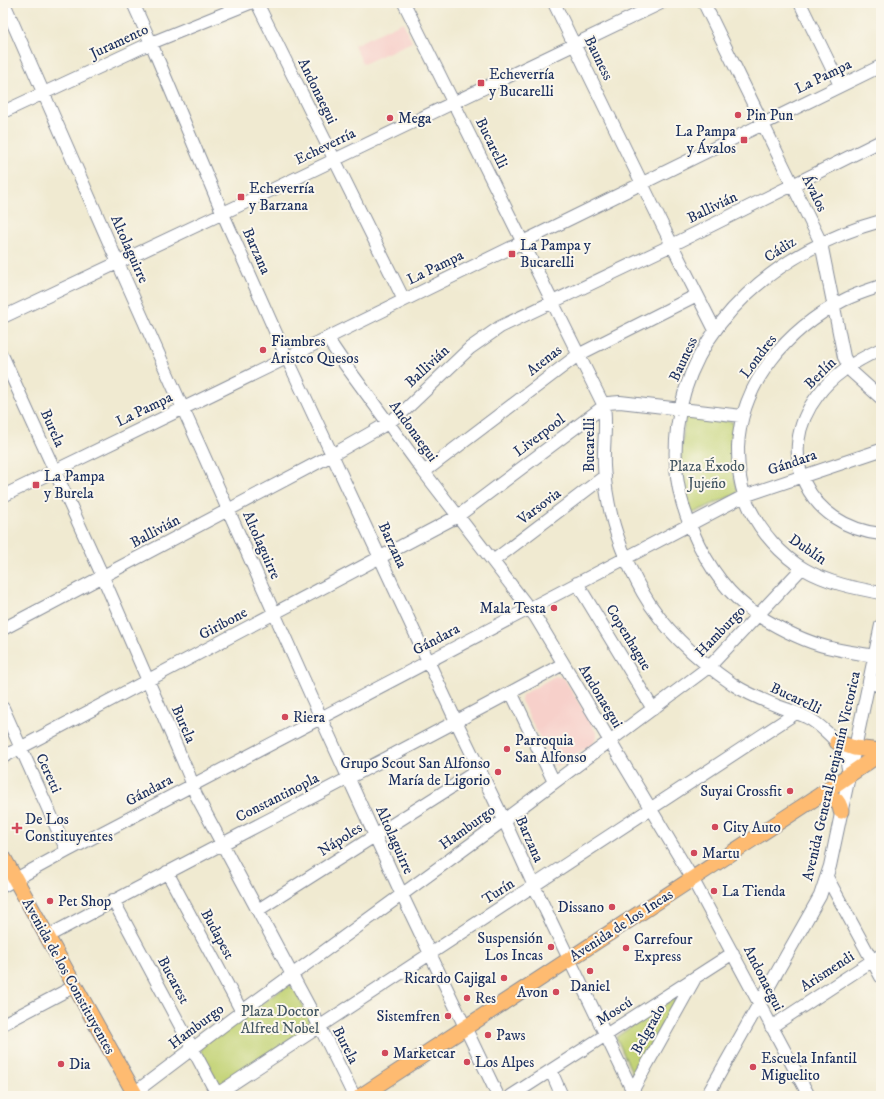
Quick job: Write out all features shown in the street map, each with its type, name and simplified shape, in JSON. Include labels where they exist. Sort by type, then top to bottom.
[{"type":"main road","points":[[837,742],[854,748],[881,752]]},
{"type":"main road","name":"Avenida de los Incas","points":[[361,1096],[820,795],[881,752]]},
{"type":"main road","points":[[820,795],[828,795],[835,798],[840,804],[841,811]]},
{"type":"main road","name":"Avenida de los Constituyentes","points":[[3,857],[9,882],[48,936],[133,1095]]},
{"type":"street","name":"Altolaguirre","points":[[4,3],[118,263],[348,778],[464,1028],[498,1096]]},
{"type":"street","name":"Barzana","points":[[133,3],[223,214],[287,358],[381,557],[456,721],[569,959],[607,1035],[632,1094]]},
{"type":"street","name":"Juramento","points":[[3,112],[151,44],[250,3]]},
{"type":"street","name":"Andonaegui","points":[[257,3],[404,300]]},
{"type":"street","name":"Bucarelli","points":[[404,3],[604,406],[605,420],[603,452],[608,503],[619,542],[643,593],[676,637],[735,685],[763,700],[806,716],[817,723],[837,742],[846,756],[849,775]]},
{"type":"street","name":"Bauness","points":[[554,3],[715,330],[702,350],[685,389],[680,409],[675,444],[675,466],[678,490],[689,524],[719,577],[738,598],[758,615],[812,643],[827,647],[878,654]]},
{"type":"street","name":"Echeverría","points":[[3,317],[223,214],[662,3]]},
{"type":"street","name":"Ávalos","points":[[704,3],[821,243],[844,358],[848,367],[881,398]]},
{"type":"street","points":[[800,3],[840,85]]},
{"type":"street","name":"La Pampa","points":[[3,496],[287,358],[840,85],[880,68]]},
{"type":"street","name":"Ballivián","points":[[3,630],[332,455],[388,423],[404,411],[470,348],[500,327],[672,245],[881,141]]},
{"type":"street","name":"Cádiz","points":[[715,330],[730,311],[758,284],[806,250],[840,234],[881,221]]},
{"type":"street","name":"Londres","points":[[744,496],[738,455],[742,416],[749,395],[757,380],[774,356],[800,330],[834,306],[861,292],[881,286]]},
{"type":"street","name":"Atenas","points":[[424,472],[578,355],[697,295]]},
{"type":"street","name":"Andonaegui","points":[[327,338],[424,472],[529,608],[692,878],[809,1096]]},
{"type":"street","name":"Berlín","points":[[881,349],[848,367],[826,385],[817,396],[804,421],[798,448],[801,476],[806,488],[815,499],[835,518],[860,529],[881,534]]},
{"type":"street","name":"Burela","points":[[3,357],[103,577],[193,785],[196,796],[320,1027],[354,1096]]},
{"type":"street","name":"Liverpool","points":[[458,516],[604,406],[614,402],[742,416]]},
{"type":"street","name":"Gándara","points":[[9,882],[744,496],[881,450]]},
{"type":"street","name":"Varsovia","points":[[493,561],[605,476]]},
{"type":"street","name":"Dublín","points":[[744,496],[755,518],[774,544],[802,568],[830,581],[849,587],[881,593]]},
{"type":"street","name":"Giribone","points":[[3,757],[458,516]]},
{"type":"street","name":"Hamburgo","points":[[133,1095],[242,1012],[504,820],[710,666],[802,568]]},
{"type":"street","name":"Copenhague","points":[[577,583],[653,709]]},
{"type":"street","name":"Avenida General Benjamín Victorica","points":[[707,1096],[820,896],[827,877],[870,678],[878,654],[881,625]]},
{"type":"street","name":"Constantinopla","points":[[48,936],[563,664]]},
{"type":"street","points":[[870,678],[881,688]]},
{"type":"street","points":[[511,692],[554,782]]},
{"type":"street","name":"Ceretti","points":[[3,708],[67,851]]},
{"type":"street","name":"Turín","points":[[218,1095],[796,713]]},
{"type":"street","name":"Nápoles","points":[[258,910],[480,769]]},
{"type":"street","name":"Budapest","points":[[167,872],[242,1012]]},
{"type":"street","points":[[827,877],[877,958],[881,977]]},
{"type":"street","name":"Bucarest","points":[[114,900],[218,1095]]},
{"type":"street","name":"Moscú","points":[[511,1096],[733,953]]},
{"type":"street","name":"Arismendi","points":[[771,1027],[877,958]]},
{"type":"street","name":"Belgrado","points":[[632,1094],[695,978]]},
{"type":"street","points":[[3,1024],[75,986]]},
{"type":"street","points":[[551,1071],[562,1096]]},
{"type":"shaded area","points":[[403,22],[412,42],[363,64],[354,45]]},
{"type":"shaded area","points":[[555,676],[564,678],[597,734],[594,743],[559,766],[554,765],[521,701],[522,695]]},
{"type":"green space","name":"Plaza Éxodo Jujeño","points":[[685,414],[733,422],[731,464],[738,493],[691,514],[684,495],[680,464]]},
{"type":"green space","name":"Plaza Doctor Alfred Nobel","points":[[288,985],[294,988],[313,1024],[226,1084],[218,1084],[201,1051],[203,1045]]},
{"type":"green space","points":[[674,998],[675,1002],[633,1075],[616,1037]]},
{"type":"place","name":"Echeverría y Bucarelli","points":[[481,83]]},
{"type":"place","name":"Pin Pun","points":[[738,115]]},
{"type":"place","name":"Mega","points":[[390,118]]},
{"type":"place","name":"La Pampa y Ávalos","points":[[744,140]]},
{"type":"place","name":"Echeverría y Barzana","points":[[241,197]]},
{"type":"place","name":"La Pampa y Bucarelli","points":[[512,254]]},
{"type":"place","name":"Fiambres Aristco Quesos","points":[[263,350]]},
{"type":"place","name":"La Pampa y Burela","points":[[36,485]]},
{"type":"place","name":"Mala Testa","points":[[554,608]]},
{"type":"place","name":"Riera","points":[[285,717]]},
{"type":"place","name":"Parroquia San Alfonso","points":[[507,749]]},
{"type":"place","name":"Grupo Scout San Alfonso María de Ligorio","points":[[498,772]]},
{"type":"place","name":"Suyai Crossfit","points":[[790,791]]},
{"type":"place","name":"City Auto","points":[[715,827]]},
{"type":"place","name":"De Los Constituyentes","points":[[17,828]]},
{"type":"place","name":"Martu","points":[[694,853]]},
{"type":"place","name":"La Tienda","points":[[714,891]]},
{"type":"place","name":"Pet Shop","points":[[50,901]]},
{"type":"place","name":"Dissano","points":[[612,907]]},
{"type":"place","name":"Suspensión Los Incas","points":[[551,947]]},
{"type":"place","name":"Carrefour Express","points":[[626,948]]},
{"type":"place","name":"Daniel","points":[[590,971]]},
{"type":"place","name":"Ricardo Cajigal","points":[[504,978]]},
{"type":"place","name":"Avon","points":[[556,992]]},
{"type":"place","name":"Res","points":[[467,998]]},
{"type":"place","name":"Sistemfren","points":[[448,1016]]},
{"type":"place","name":"Paws","points":[[488,1035]]},
{"type":"place","name":"Marketcar","points":[[385,1053]]},
{"type":"place","name":"Los Alpes","points":[[467,1062]]},
{"type":"place","name":"Dia","points":[[61,1064]]},
{"type":"place","name":"Escuela Infantil Miguelito","points":[[753,1067]]}]
